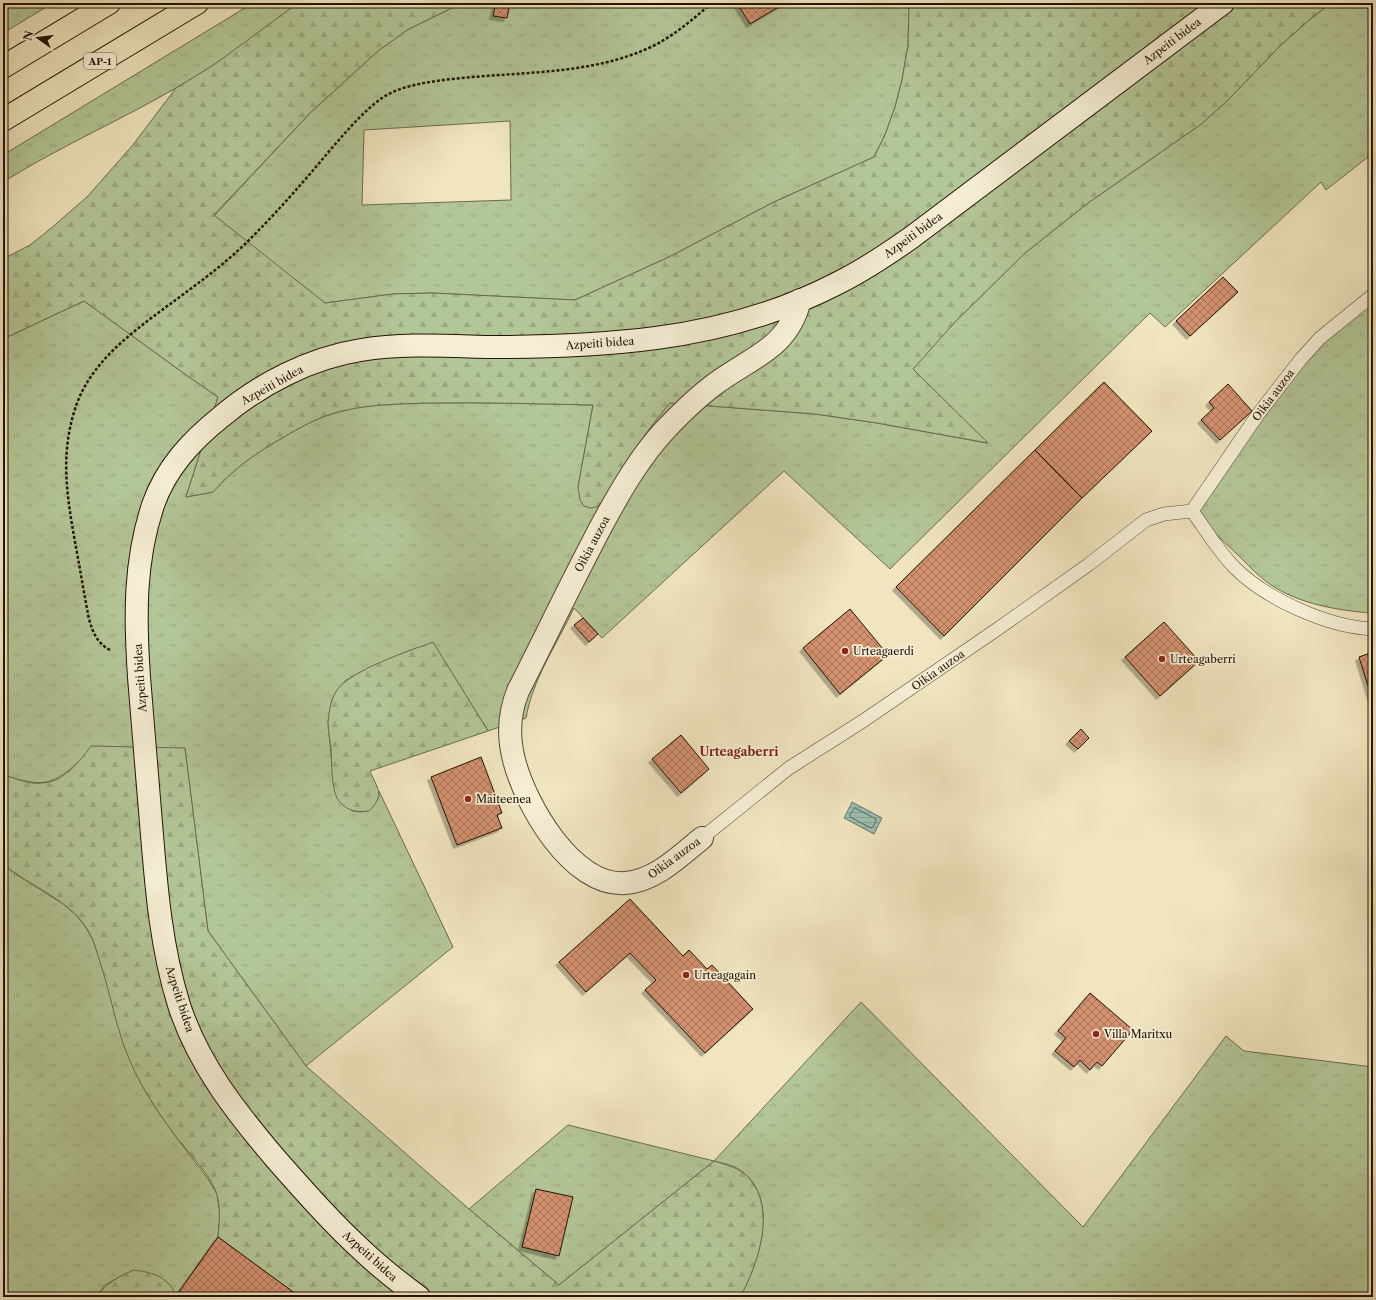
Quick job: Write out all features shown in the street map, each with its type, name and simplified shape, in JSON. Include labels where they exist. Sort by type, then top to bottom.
[{"type":"highway","points":[[3,68],[110,3]]},
{"type":"highway","name":"AP-1","points":[[3,120],[197,3]]},
{"type":"main road","name":"Azpeiti bidea","points":[[419,1297],[388,1273],[358,1246],[290,1175],[243,1120],[214,1079],[194,1042],[184,1020],[175,992],[167,961],[161,921],[138,656],[136,609],[139,571],[150,516],[162,485],[179,457],[202,433],[244,400],[283,376],[330,357],[367,349],[413,346],[544,346],[656,338],[725,324],[756,315],[800,300],[828,288],[888,254],[912,237],[1223,3]]},
{"type":"main road","name":"Oikia auzoa","points":[[702,838],[660,870],[641,880],[614,883],[590,874],[565,853],[553,839],[530,800],[519,777],[514,759],[510,730],[512,710],[518,691],[579,568],[612,507],[643,458],[662,433],[690,404],[726,376],[757,358],[780,339],[792,321],[800,300]]},
{"type":"lane","name":"Oikia auzoa","points":[[702,838],[789,768],[857,725],[993,633],[1069,579],[1146,520],[1164,514],[1192,511],[1259,413],[1301,359],[1324,334],[1373,295]]},
{"type":"lane","points":[[1192,511],[1217,547],[1233,566],[1248,580],[1261,589],[1294,607],[1315,616],[1349,626],[1373,628]]},
{"type":"path","points":[[138,656],[121,654],[104,647],[98,641],[93,632],[87,608],[66,488],[66,450],[70,424],[75,408],[84,387],[108,354],[241,247],[290,196],[352,124],[379,99],[394,91],[430,82],[564,70],[612,61],[638,52],[664,40],[687,24],[712,3]]},
{"type":"green space","points":[[3,3],[53,3],[3,33]]},
{"type":"green space","points":[[253,3],[298,3],[239,47],[192,78],[154,100],[24,169],[3,182],[3,155]]},
{"type":"green space","points":[[298,3],[462,3],[407,30],[378,51],[311,112],[214,215],[325,303],[393,294],[432,293],[575,300],[669,257],[774,202],[874,157],[885,135],[895,107],[902,80],[908,45],[909,3],[1331,3],[1281,45],[1226,102],[1200,125],[1088,203],[1025,253],[955,322],[913,369],[988,443],[877,423],[815,414],[670,403],[643,438],[604,499],[597,507],[590,508],[584,506],[580,500],[578,487],[593,405],[429,403],[385,405],[342,411],[312,422],[255,455],[237,468],[213,492],[186,497],[218,397],[84,301],[3,339],[3,259],[30,245],[87,197],[132,146],[176,88],[215,64]]},
{"type":"green space","points":[[462,3],[909,3],[908,45],[902,80],[895,107],[885,135],[874,157],[774,202],[669,257],[575,300],[432,293],[393,294],[325,303],[214,216],[311,112],[378,51],[407,30]],"holes":[[[510,121],[511,200],[362,205],[364,130]]]},
{"type":"green space","points":[[1331,3],[1373,3],[1373,153],[1326,190],[1321,182],[1165,327],[1150,313],[890,569],[784,471],[602,638],[574,608],[540,675],[529,703],[526,718],[488,731],[433,643],[408,651],[345,681],[332,699],[328,722],[334,786],[352,811],[360,812],[368,811],[378,799],[379,791],[453,947],[306,1066],[208,931],[185,748],[78,762],[68,771],[51,781],[26,781],[3,775],[3,339],[84,301],[218,397],[186,497],[213,492],[237,468],[255,455],[312,422],[342,411],[385,405],[470,403],[593,405],[578,487],[604,499],[643,438],[670,403],[815,414],[877,423],[987,443],[912,369],[955,322],[1025,253],[1088,203],[1200,125],[1226,102],[1281,45]]},
{"type":"green space","points":[[1373,297],[1373,613],[1370,613],[1331,608],[1282,592],[1258,575],[1192,511],[1287,376]]},
{"type":"green space","points":[[433,642],[488,731],[370,771],[378,791],[379,796],[377,800],[369,811],[349,809],[341,804],[337,799],[333,781],[328,722],[333,697],[344,683],[367,668]]},
{"type":"green space","points":[[91,746],[185,748],[208,931],[306,1066],[469,1209],[559,1285],[714,1161],[724,1164],[737,1169],[749,1178],[757,1191],[762,1205],[762,1237],[753,1269],[740,1297],[300,1297],[218,1237],[219,1206],[217,1195],[205,1173],[157,1110],[135,1071],[121,1037],[104,974],[88,930],[77,916],[58,900],[13,872],[3,864],[3,775],[33,783],[43,783],[58,779],[71,770]]},
{"type":"green space","points":[[3,864],[14,873],[63,904],[75,914],[85,926],[93,940],[140,1082],[153,1104],[208,1179],[217,1194],[220,1214],[218,1237],[176,1296],[167,1282],[121,1276],[105,1285],[96,1297],[3,1297]]},
{"type":"green space","points":[[861,1002],[1083,1227],[1226,1036],[1244,1051],[1373,1067],[1373,1297],[740,1297],[760,1247],[763,1228],[763,1210],[758,1193],[750,1178],[735,1167],[714,1161]]},
{"type":"green space","points":[[568,1125],[714,1161],[559,1285],[469,1209]]},
{"type":"green space","points":[[134,1270],[147,1272],[160,1277],[170,1285],[176,1297],[96,1297],[113,1281]]},
{"type":"water","points":[[852,802],[882,818],[874,834],[844,818]]},
{"type":"building","points":[[496,3],[510,3],[507,18],[493,16]]},
{"type":"building","points":[[737,3],[785,3],[750,24]]},
{"type":"building","points":[[1223,277],[1238,292],[1190,336],[1176,321]]},
{"type":"building","points":[[1104,382],[1152,431],[1082,498],[1035,450]]},
{"type":"building","points":[[1228,384],[1252,411],[1220,440],[1201,420],[1214,408],[1209,402]]},
{"type":"building","points":[[1035,450],[1082,498],[944,636],[896,587]]},
{"type":"building","name":"Urteagaerdi","points":[[850,609],[888,655],[840,694],[803,648]]},
{"type":"building","points":[[583,618],[598,634],[589,642],[574,625]]},
{"type":"building","name":"Urteagaberri","points":[[1164,622],[1199,661],[1160,696],[1125,657]]},
{"type":"building","points":[[1373,652],[1373,702],[1359,657]]},
{"type":"building","points":[[1081,729],[1089,738],[1078,749],[1069,741]]},
{"type":"building","points":[[681,735],[709,769],[681,793],[652,759]]},
{"type":"building","name":"Maiteenea","points":[[481,757],[502,813],[497,815],[502,828],[457,845],[431,777]]},
{"type":"building","name":"Urteagagain","points":[[630,899],[683,956],[689,950],[707,969],[712,965],[753,1009],[705,1053],[645,990],[656,980],[630,953],[586,992],[559,962]]},
{"type":"building","name":"Villa Maritxu","points":[[1090,993],[1133,1030],[1102,1066],[1097,1062],[1090,1070],[1080,1060],[1074,1067],[1055,1051],[1066,1038],[1058,1031]]},
{"type":"building","points":[[536,1189],[573,1197],[559,1256],[522,1247]]},
{"type":"building","points":[[218,1237],[300,1297],[177,1297],[176,1296]]},
{"type":"place","name":"Urteagaerdi","points":[[845,651]]},
{"type":"place","name":"Urteagaberri","points":[[1162,659]]},
{"type":"place","name":"Maiteenea","points":[[468,799]]},
{"type":"place","name":"Urteagagain","points":[[686,975]]},
{"type":"place","name":"Villa Maritxu","points":[[1096,1034]]},
{"type":"district","name":"Urteagaberri","points":[[739,751]]}]
